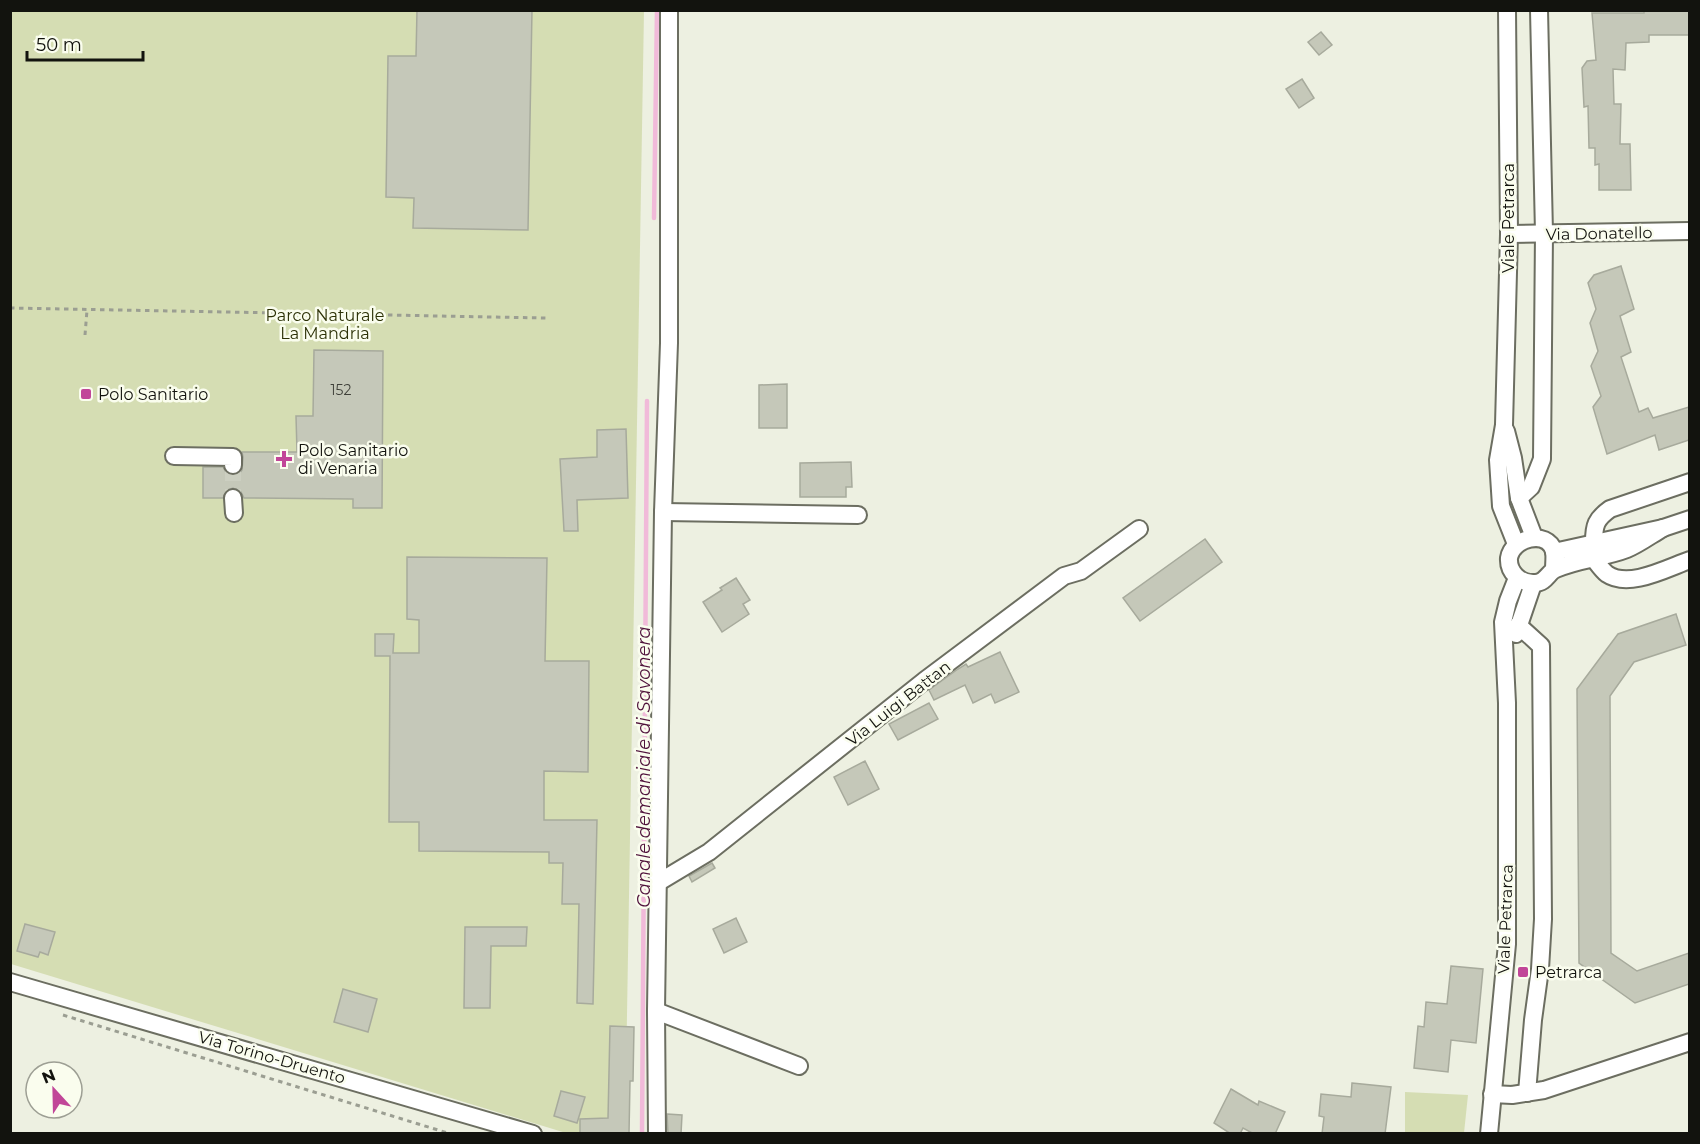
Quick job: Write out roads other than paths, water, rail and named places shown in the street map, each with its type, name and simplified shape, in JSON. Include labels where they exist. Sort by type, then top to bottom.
[{"type":"street","points":[[657,1134],[656,1006],[664,465],[657,384],[663,346],[658,322],[669,218],[669,10]]},
{"type":"street","name":"Viale Petrarca","points":[[1507,10],[1509,234],[1504,425],[1498,459],[1501,506],[1516,544]]},
{"type":"street","points":[[1519,498],[1531,488],[1542,459],[1544,233],[1539,10]]},
{"type":"street","name":"Via Donatello","points":[[1509,234],[1689,231]]},
{"type":"street","name":"Viale Petrarca","points":[[1504,425],[1514,458],[1519,498],[1534,537]]},
{"type":"street","points":[[174,456],[233,457],[233,465]]},
{"type":"street","points":[[1689,482],[1610,509],[1599,517],[1594,529],[1594,551],[1606,574],[1621,580],[1635,579],[1689,560]]},
{"type":"street","points":[[663,512],[858,515]]},
{"type":"street","points":[[1554,552],[1628,549],[1663,528],[1689,519]]},
{"type":"street","name":"Via Luigi Battan","points":[[659,882],[709,852],[924,681],[1064,576],[1081,571],[1140,529]]},
{"type":"street","points":[[1554,569],[1554,552],[1544,540],[1534,537],[1516,544],[1511,552],[1510,568],[1525,581],[1545,580],[1554,569],[1594,551]]},
{"type":"street","name":"Viale Petrarca","points":[[1507,703],[1525,581]]},
{"type":"street","name":"Viale Petrarca","points":[[1489,1134],[1507,944],[1507,703],[1503,622],[1508,601],[1525,581]]},
{"type":"street","points":[[1518,625],[1541,646],[1542,669],[1544,919],[1527,1093]]},
{"type":"street","name":"Via Torino-Druento","points":[[10,981],[533,1134]]},
{"type":"street","points":[[656,1006],[799,1066]]},
{"type":"street","points":[[1492,1094],[1544,1090],[1689,1042]]},
{"type":"waterway","name":"Canale demaniale di Savonera","points":[[654,218],[657,10]]},
{"type":"waterway","name":"Canale demaniale di Savonera","points":[[642,1134],[647,401]]},
{"type":"tunnel","points":[[233,465],[233,498]]},
{"type":"place","name":"Polo Sanitario","points":[[86,394]]},
{"type":"place","name":"Polo Sanitario di Venaria","points":[[284,459]]},
{"type":"place","name":"Petrarca","points":[[1523,972]]},
{"type":"park label","name":"Parco Naturale La Mandria","points":[[325,324]]}]
